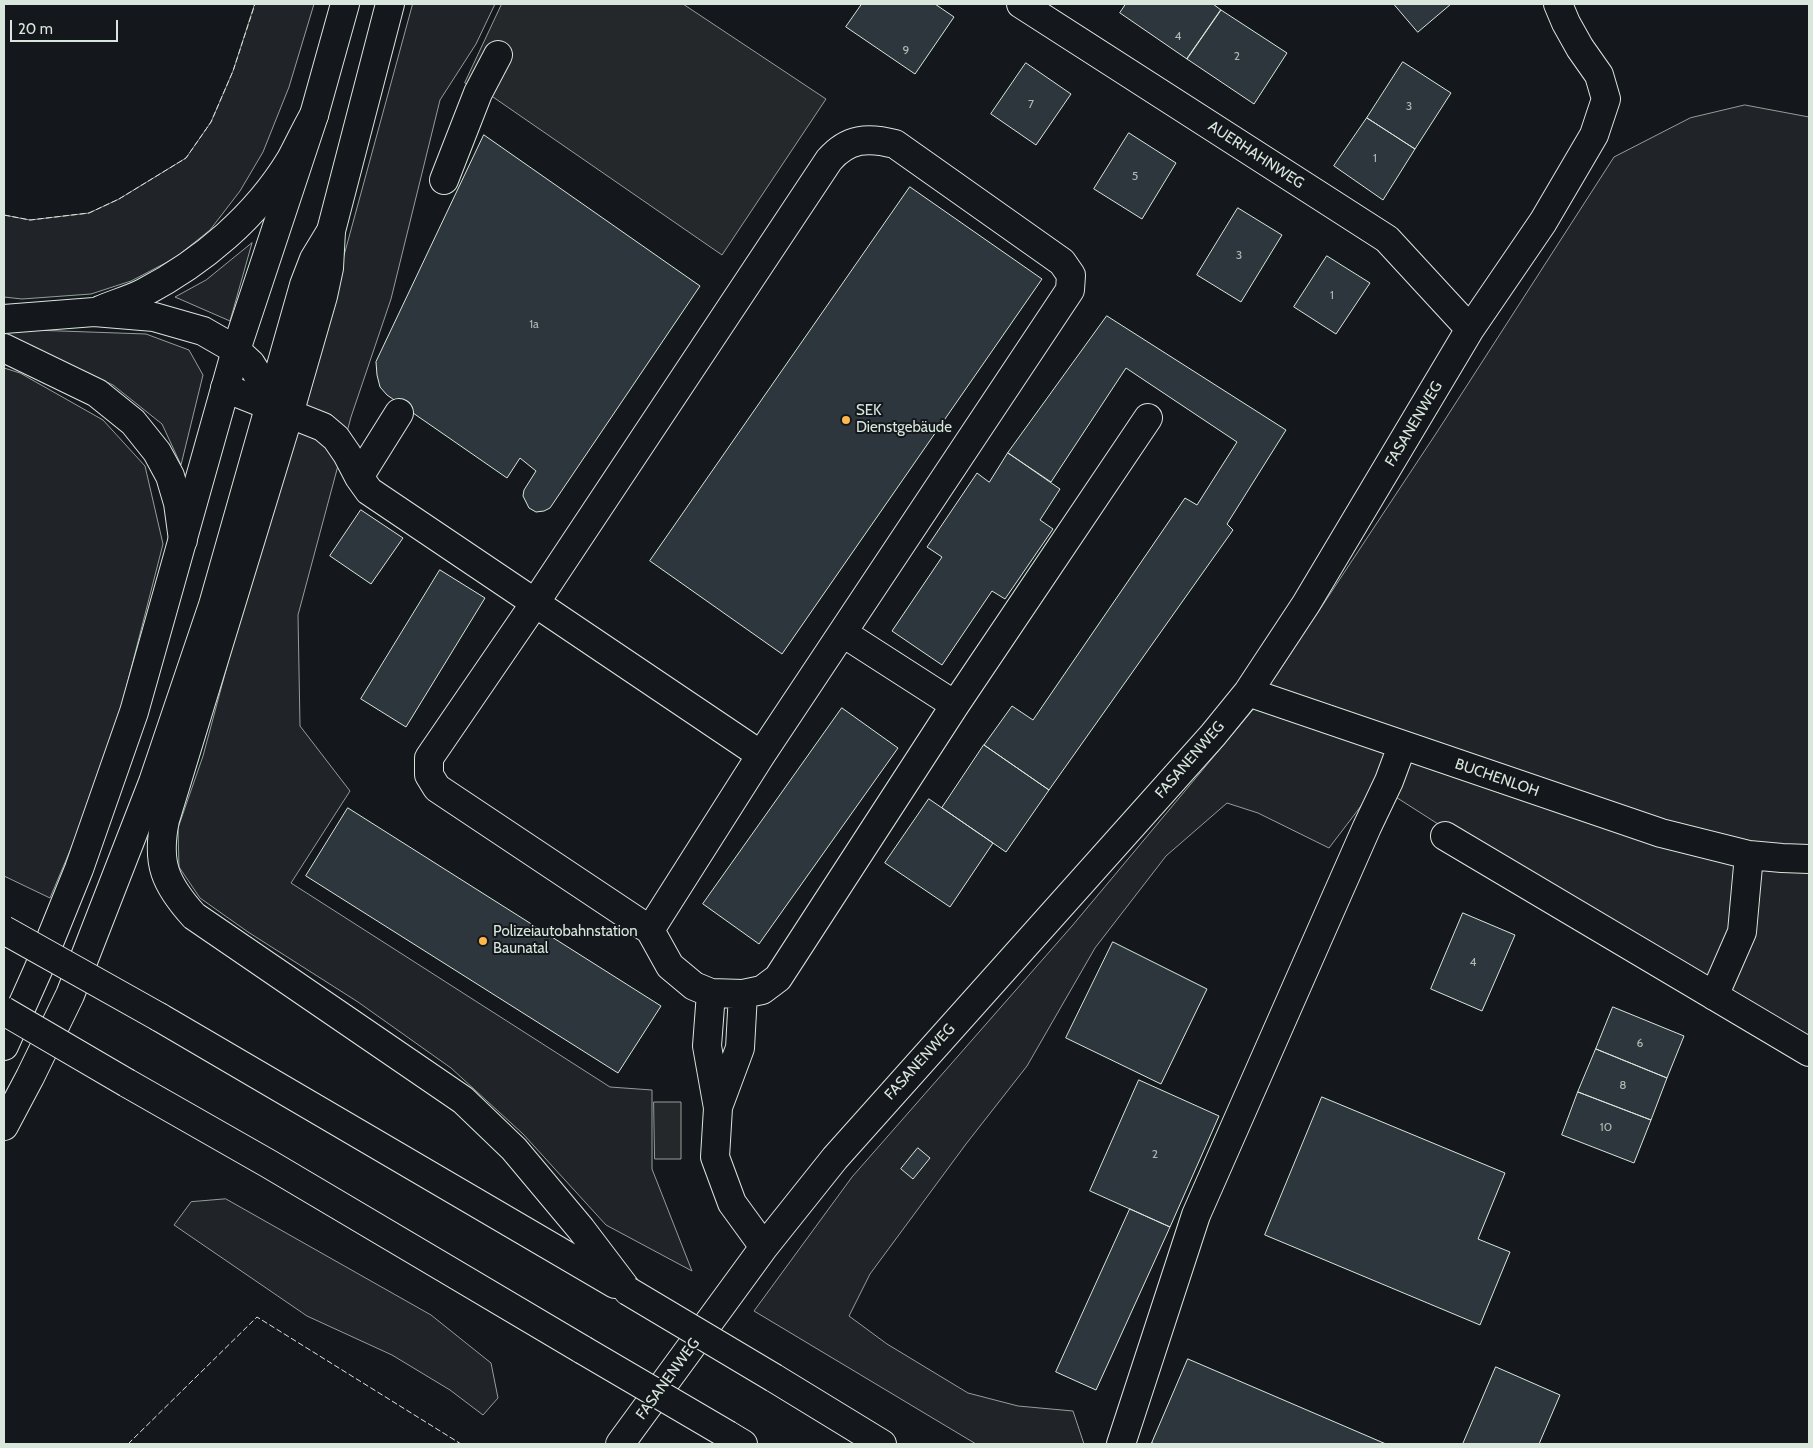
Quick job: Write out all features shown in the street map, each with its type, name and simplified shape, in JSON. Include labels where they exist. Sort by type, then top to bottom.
[{"type":"main road","points":[[4,1046],[38,970],[79,869],[134,712],[236,350],[314,115],[344,4]]},
{"type":"main road","points":[[4,1126],[70,995],[154,782],[280,410],[323,296],[329,268],[331,231],[390,4]]},
{"type":"main road","name":"AUERHAHNWEG","points":[[1021,4],[1387,240],[1470,329]]},
{"type":"main road","name":"FASANENWEG","points":[[620,1444],[764,1247],[834,1158],[1213,735],[1248,692],[1306,604],[1470,329],[1543,222],[1594,135],[1606,99],[1599,75],[1580,48],[1558,4]]},
{"type":"main road","points":[[444,180],[478,93],[498,54]]},
{"type":"main road","points":[[94,312],[141,294],[178,273],[225,238],[260,201],[290,160],[314,115]]},
{"type":"main road","points":[[650,930],[761,755],[1070,290],[1071,275],[1062,262],[895,144],[877,139],[858,141],[839,148],[829,160],[535,603],[429,758],[429,775],[437,788],[650,930],[670,966],[694,986],[711,993],[743,994],[762,990],[778,978],[954,705],[1148,418]]},
{"type":"main road","points":[[4,319],[94,312],[154,317],[203,330],[236,350],[258,373],[280,410],[165,820],[161,861],[167,879],[178,899],[194,916],[463,1100],[514,1149],[581,1229],[628,1291]]},
{"type":"main road","points":[[4,348],[97,393],[133,422],[157,452],[170,476],[178,504],[183,540]]},
{"type":"main road","points":[[226,388],[323,427],[336,438],[347,454],[358,477],[369,491],[761,755]]},
{"type":"main road","points":[[358,477],[399,413]]},
{"type":"main road","points":[[843,633],[954,705]]},
{"type":"main road","name":"BUCHENLOH","points":[[1248,692],[1661,833],[1749,855],[1809,859]]},
{"type":"main road","points":[[1121,1444],[1196,1215],[1389,781],[1402,746]]},
{"type":"main road","points":[[1445,836],[1809,1052]]},
{"type":"main road","points":[[1714,996],[1742,932],[1749,855]]},
{"type":"main road","points":[[4,930],[159,1017],[628,1291],[882,1444]]},
{"type":"main road","points":[[711,993],[707,1046],[718,1108],[715,1157],[732,1203],[764,1247]]},
{"type":"main road","points":[[718,1108],[740,1048],[743,994]]},
{"type":"main road","points":[[4,1011],[277,1169],[736,1440]]},
{"type":"shaded area","points":[[255,4],[314,4],[289,87],[263,152],[240,191],[210,230],[175,258],[131,281],[91,294],[22,299],[4,297],[4,215],[30,220],[89,213],[119,199],[186,158],[211,122],[233,71]]},
{"type":"shaded area","points":[[413,4],[495,4],[476,44],[440,100],[391,299],[351,417],[298,615],[300,726],[350,791],[291,883],[610,1087],[652,1090],[652,1169],[692,1271],[606,1225],[523,1134],[451,1068],[358,1002],[248,932],[200,898],[179,867],[178,828],[203,756],[245,599],[313,369]]},
{"type":"shaded area","points":[[502,4],[683,4],[826,99],[722,255],[493,97],[465,83]]},
{"type":"shaded area","points":[[1745,105],[1809,117],[1809,1039],[1743,1019],[1377,785],[1329,848],[1258,813],[1227,803],[1166,856],[1095,948],[1027,1066],[966,1144],[870,1274],[849,1316],[887,1344],[968,1393],[1018,1406],[1073,1411],[1084,1444],[976,1444],[754,1311],[852,1177],[1072,926],[1256,706],[1437,432],[1614,157],[1690,118]]},
{"type":"shaded area","points":[[252,243],[230,321],[175,297],[206,280]]},
{"type":"shaded area","points":[[4,329],[146,334],[189,350],[203,375],[181,465],[162,424],[113,385],[4,333]]},
{"type":"shaded area","points":[[4,368],[20,373],[103,420],[145,466],[163,544],[118,720],[77,834],[50,898],[4,876]]},
{"type":"shaded area","points":[[654,1102],[681,1102],[681,1159],[655,1159]]},
{"type":"shaded area","points":[[226,1199],[431,1315],[491,1363],[498,1398],[483,1415],[450,1390],[392,1355],[307,1316],[174,1225],[191,1202]]},
{"type":"building","points":[[862,4],[935,4],[954,17],[915,74],[846,27]]},
{"type":"building","points":[[1126,4],[1213,4],[1221,10],[1187,59],[1120,13]]},
{"type":"building","points":[[1394,4],[1451,4],[1418,32]]},
{"type":"building","points":[[1221,10],[1287,53],[1254,104],[1187,59]]},
{"type":"building","points":[[1403,62],[1451,93],[1415,149],[1367,118]]},
{"type":"building","points":[[1026,63],[1071,94],[1036,145],[991,114]]},
{"type":"building","points":[[1367,118],[1415,149],[1383,200],[1334,166]]},
{"type":"building","points":[[1129,133],[1176,163],[1142,219],[1094,189]]},
{"type":"building","points":[[484,135],[700,286],[550,508],[544,511],[536,512],[529,508],[523,496],[524,490],[536,471],[520,458],[507,478],[387,395],[380,387],[377,375],[376,362]]},
{"type":"building","name":"SEK Dienstgebäude","points":[[910,187],[1042,279],[782,654],[650,561]]},
{"type":"building","points":[[1238,208],[1282,235],[1241,302],[1197,275]]},
{"type":"building","points":[[1327,256],[1370,283],[1336,334],[1294,307]]},
{"type":"building","points":[[1107,316],[1286,430],[1227,524],[1233,530],[1049,790],[984,745],[1012,706],[1033,720],[1185,498],[1197,505],[1237,442],[1126,368],[1051,482],[1008,453]]},
{"type":"building","points":[[1008,453],[1060,489],[1040,520],[1053,529],[1005,599],[992,591],[942,665],[892,631],[942,557],[927,547],[977,473],[989,482]]},
{"type":"building","points":[[361,510],[403,538],[371,584],[330,556]]},
{"type":"building","points":[[440,570],[485,598],[406,727],[361,699]]},
{"type":"building","points":[[842,708],[898,748],[759,944],[703,904]]},
{"type":"building","points":[[984,745],[1049,790],[1006,852],[942,808]]},
{"type":"building","points":[[929,799],[993,843],[950,907],[885,863]]},
{"type":"building","name":"Polizeiautobahnstation Baunatal","points":[[348,808],[661,1006],[618,1073],[306,876]]},
{"type":"building","points":[[1463,913],[1515,935],[1482,1011],[1431,989]]},
{"type":"building","points":[[1113,942],[1207,989],[1161,1084],[1066,1038]]},
{"type":"building","points":[[1613,1007],[1684,1036],[1667,1078],[1596,1049]]},
{"type":"building","points":[[1596,1049],[1667,1078],[1651,1120],[1578,1092]]},
{"type":"building","points":[[1139,1080],[1219,1116],[1170,1227],[1090,1191]]},
{"type":"building","points":[[1578,1092],[1651,1120],[1634,1163],[1562,1135]]},
{"type":"building","points":[[1322,1097],[1505,1173],[1478,1239],[1510,1252],[1480,1325],[1265,1235]]},
{"type":"building","points":[[918,1148],[930,1158],[913,1179],[901,1169]]},
{"type":"building","points":[[1130,1209],[1170,1227],[1096,1390],[1056,1372]]},
{"type":"building","points":[[1188,1359],[1386,1444],[1152,1443]]},
{"type":"building","points":[[1496,1367],[1560,1395],[1539,1444],[1463,1444]]},
{"type":"fence","points":[[4,215],[30,220],[89,213],[119,199],[186,158],[211,122],[233,71],[255,4]]},
{"type":"fence","points":[[128,1444],[257,1317],[461,1444]]},
{"type":"place","name":"SEK Dienstgebäude","points":[[846,420]]},
{"type":"place","name":"Polizeiautobahnstation Baunatal","points":[[483,941]]}]
